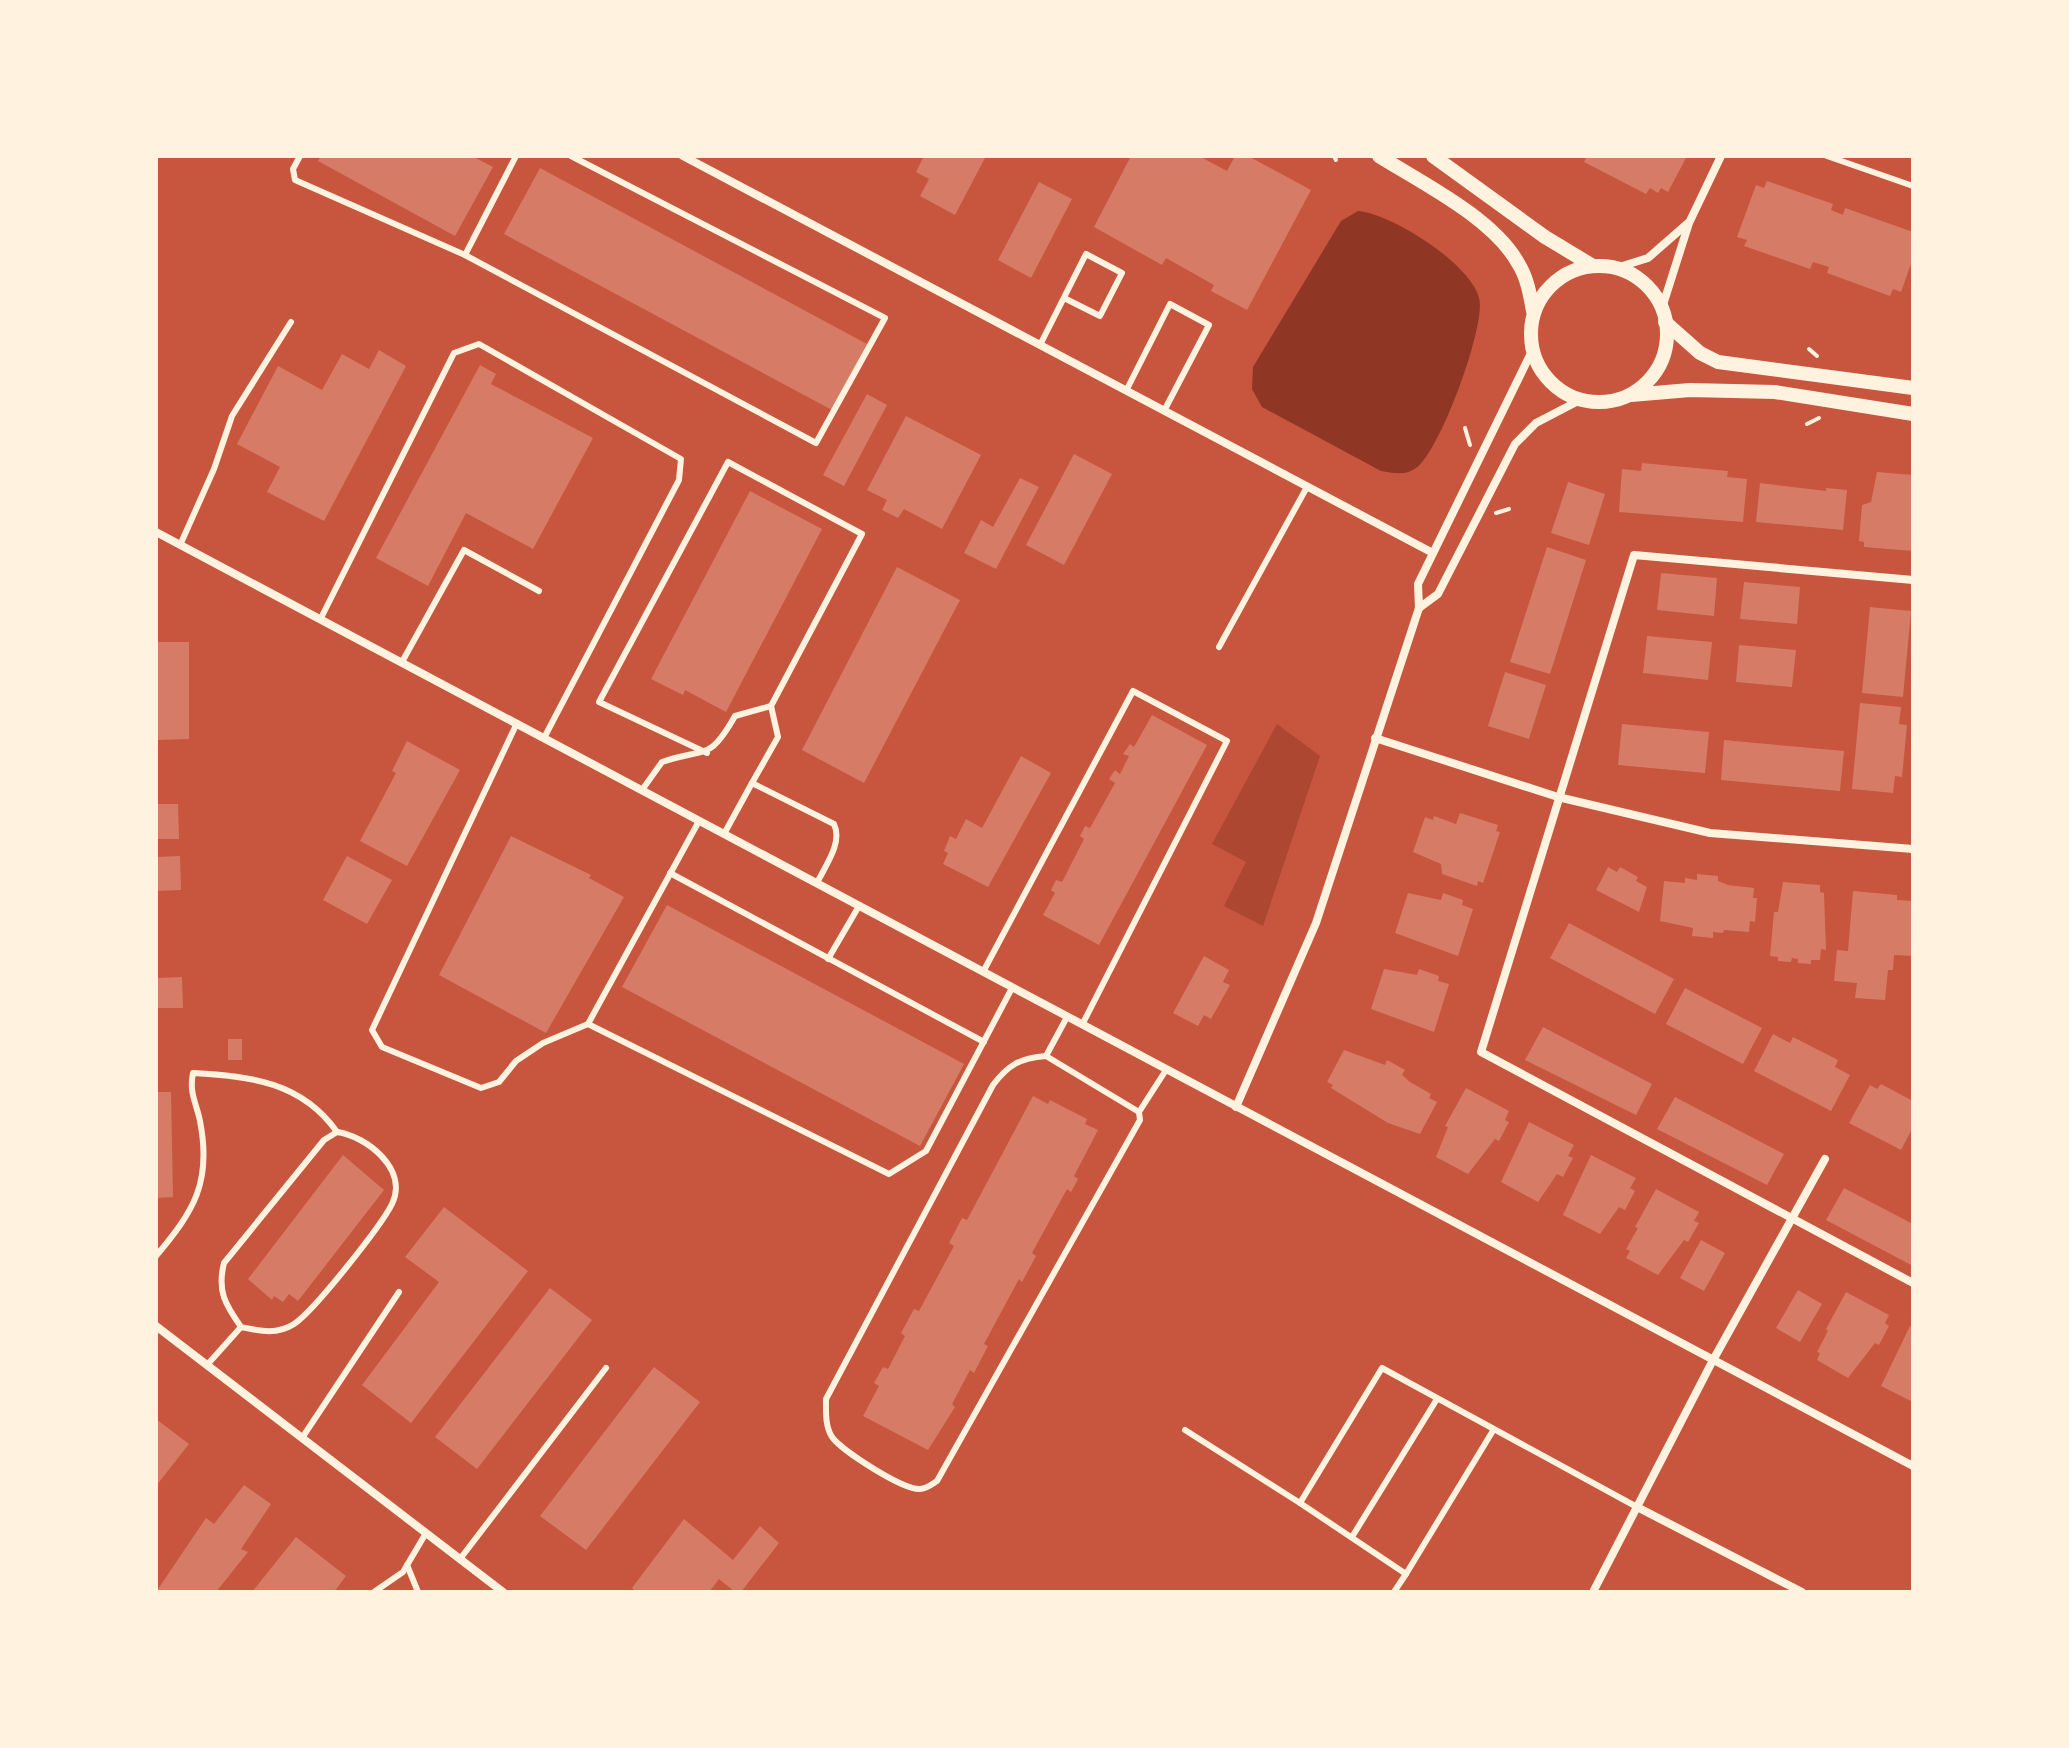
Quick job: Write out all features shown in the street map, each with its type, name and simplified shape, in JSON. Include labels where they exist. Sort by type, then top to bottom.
[{"type":"street","points":[[683,156],[1431,552]]},
{"type":"street","points":[[1379,156],[1473,217],[1507,246],[1524,275],[1533,311],[1533,349],[1541,369],[1556,386],[1582,399],[1600,401],[1690,390],[1761,391],[1913,414]]},
{"type":"street","points":[[1433,156],[1545,237],[1593,266]]},
{"type":"street","points":[[1631,395],[1655,373],[1663,359],[1663,315],[1689,223],[1721,156]]},
{"type":"street","points":[[1533,311],[1556,280],[1593,266],[1616,268],[1648,258],[1689,223]]},
{"type":"street","points":[[1616,268],[1652,292],[1663,315],[1693,348],[1718,362],[1913,388]]},
{"type":"street","points":[[1236,1107],[1316,923],[1419,608],[1418,584],[1533,349]]},
{"type":"street","points":[[1419,608],[1438,594],[1515,444],[1536,423],[1582,399]]},
{"type":"street","points":[[156,532],[1712,1362],[1913,1466]]},
{"type":"street","points":[[1913,580],[1634,555],[1481,1052],[1913,1283]]},
{"type":"street","points":[[1375,738],[1558,797],[1710,833],[1913,849]]},
{"type":"street","points":[[1593,1592],[1712,1362],[1825,1159]]},
{"type":"street","points":[[156,1326],[503,1592]]},
{"type":"street","points":[[1637,1507],[1802,1592]]},
{"type":"lane","points":[[300,156],[293,169],[295,180],[465,255],[816,443],[885,318],[571,156]]},
{"type":"lane","points":[[465,255],[516,156]]},
{"type":"lane","points":[[1827,156],[1913,186]]},
{"type":"lane","points":[[1040,345],[1086,254],[1122,273],[1100,316],[1064,298]]},
{"type":"lane","points":[[1126,391],[1170,304],[1209,325],[1164,411]]},
{"type":"lane","points":[[181,543],[214,469],[232,416],[291,322]]},
{"type":"lane","points":[[321,618],[454,353],[479,344],[681,459],[679,480],[544,738]]},
{"type":"lane","points":[[707,753],[599,702],[728,462],[862,534],[771,706],[778,737],[724,834]]},
{"type":"lane","points":[[1219,647],[1307,487]]},
{"type":"lane","points":[[402,662],[464,550],[539,591]]},
{"type":"lane","points":[[983,972],[1133,691],[1227,741],[1082,1025]]},
{"type":"lane","points":[[642,790],[662,762],[707,753],[724,735],[735,716],[771,706]]},
{"type":"lane","points":[[517,723],[372,1030],[382,1047],[481,1088],[499,1082],[516,1061],[543,1043],[588,1024],[699,821]]},
{"type":"lane","points":[[752,783],[834,824],[836,844],[817,883]]},
{"type":"lane","points":[[670,873],[984,1042]]},
{"type":"lane","points":[[828,959],[859,906]]},
{"type":"lane","points":[[588,1024],[889,1174],[926,1151],[1012,988]]},
{"type":"lane","points":[[1046,1056],[1067,1017]]},
{"type":"lane","points":[[1139,1112],[1046,1056],[1025,1057],[1007,1067],[993,1085],[826,1399],[826,1418],[832,1436],[844,1449],[908,1488],[923,1489],[937,1481],[1140,1120],[1139,1112],[1166,1070]]},
{"type":"lane","points":[[156,1256],[180,1228],[204,1182],[200,1120],[190,1090],[193,1073],[268,1081],[302,1095],[324,1113],[337,1132]]},
{"type":"lane","points":[[337,1132],[357,1135],[381,1154],[393,1174],[393,1202],[328,1290],[294,1324],[268,1333],[241,1327],[223,1301],[219,1282],[224,1263],[324,1140],[337,1132]]},
{"type":"lane","points":[[302,1438],[399,1292]]},
{"type":"lane","points":[[207,1365],[241,1327]]},
{"type":"lane","points":[[460,1559],[606,1368]]},
{"type":"lane","points":[[1300,1503],[1382,1368],[1637,1507]]},
{"type":"lane","points":[[1352,1537],[1437,1399]]},
{"type":"lane","points":[[1394,1592],[1494,1429]]},
{"type":"lane","points":[[1185,1430],[1406,1574]]},
{"type":"lane","points":[[374,1592],[407,1565],[426,1533]]},
{"type":"lane","points":[[407,1565],[418,1592]]},
{"type":"shaded area","points":[[1358,211],[1390,221],[1428,242],[1461,270],[1473,284],[1479,298],[1476,334],[1448,415],[1426,458],[1412,471],[1403,473],[1381,471],[1262,407],[1252,389],[1253,367],[1341,221]]},
{"type":"shaded area","points":[[1277,724],[1320,756],[1263,926],[1224,906],[1246,862],[1212,844]]},
{"type":"building","points":[[321,156],[472,156],[493,167],[455,236],[318,161]]},
{"type":"building","points":[[924,156],[986,156],[955,215],[920,196],[929,179],[916,172]]},
{"type":"building","points":[[1131,156],[1199,156],[1227,171],[1235,156],[1248,156],[1311,190],[1247,310],[1211,291],[1214,285],[1166,258],[1162,265],[1094,227]]},
{"type":"building","points":[[1587,156],[1687,156],[1668,192],[1661,188],[1658,193],[1650,188],[1646,194],[1584,162]]},
{"type":"building","points":[[540,168],[867,344],[832,410],[504,234]]},
{"type":"building","points":[[1767,181],[1833,204],[1831,210],[1843,215],[1845,208],[1913,232],[1913,258],[1901,292],[1893,289],[1890,296],[1827,273],[1829,267],[1813,262],[1810,269],[1744,246],[1747,240],[1737,237],[1756,185],[1764,188]]},
{"type":"building","points":[[1039,182],[1072,199],[1031,278],[998,260]]},
{"type":"building","points":[[379,350],[406,366],[324,521],[267,492],[280,467],[237,444],[278,366],[322,390],[342,354],[369,369]]},
{"type":"building","points":[[480,365],[496,374],[491,384],[593,438],[533,549],[466,513],[428,586],[376,558]]},
{"type":"building","points":[[867,394],[887,405],[844,486],[823,475]]},
{"type":"building","points":[[906,416],[981,455],[942,529],[904,509],[898,518],[882,510],[887,500],[867,490]]},
{"type":"building","points":[[1074,454],[1112,474],[1064,565],[1026,545]]},
{"type":"building","points":[[1642,463],[1728,471],[1727,477],[1747,479],[1743,522],[1619,512],[1622,469],[1641,471]]},
{"type":"building","points":[[1877,472],[1913,475],[1913,551],[1864,547],[1864,542],[1859,541],[1862,505],[1871,502]]},
{"type":"building","points":[[1020,478],[1039,487],[996,569],[964,553],[981,520],[993,527]]},
{"type":"building","points":[[1568,482],[1605,494],[1589,545],[1551,533]]},
{"type":"building","points":[[1760,483],[1826,491],[1826,488],[1847,490],[1843,530],[1756,522]]},
{"type":"building","points":[[750,491],[822,529],[726,712],[685,690],[683,695],[651,679]]},
{"type":"building","points":[[1547,547],[1586,560],[1550,674],[1510,662]]},
{"type":"building","points":[[897,567],[960,600],[864,783],[802,750]]},
{"type":"building","points":[[1661,573],[1717,578],[1714,616],[1657,610]]},
{"type":"building","points":[[1744,582],[1800,587],[1797,624],[1740,619]]},
{"type":"building","points":[[1870,607],[1911,611],[1903,697],[1862,693]]},
{"type":"building","points":[[1647,636],[1712,642],[1708,680],[1643,673]]},
{"type":"building","points":[[156,642],[189,642],[189,739],[156,740]]},
{"type":"building","points":[[1739,645],[1796,650],[1792,687],[1736,682]]},
{"type":"building","points":[[1505,672],[1546,685],[1529,739],[1488,726]]},
{"type":"building","points":[[1860,703],[1901,707],[1899,724],[1907,725],[1902,777],[1895,776],[1893,793],[1852,789]]},
{"type":"building","points":[[1152,715],[1207,745],[1099,945],[1043,915],[1055,893],[1051,890],[1056,880],[1062,882],[1084,839],[1080,836],[1085,826],[1090,828],[1115,783],[1109,779],[1115,770],[1120,774],[1129,756],[1123,754],[1130,744],[1134,747]]},
{"type":"building","points":[[1622,724],[1709,732],[1705,773],[1618,765]]},
{"type":"building","points":[[1724,740],[1844,751],[1840,791],[1721,780]]},
{"type":"building","points":[[407,741],[460,770],[407,866],[360,841],[396,773],[392,771]]},
{"type":"building","points":[[1021,756],[1051,773],[988,887],[943,864],[948,853],[944,851],[950,836],[956,839],[966,819],[982,828]]},
{"type":"building","points":[[156,804],[178,804],[179,839],[156,839]]},
{"type":"building","points":[[1460,813],[1498,825],[1496,831],[1500,832],[1483,883],[1478,881],[1477,886],[1442,874],[1441,864],[1413,852],[1425,817],[1433,820],[1434,816],[1456,824]]},
{"type":"building","points":[[511,836],[591,875],[589,878],[624,897],[546,1033],[439,975]]},
{"type":"building","points":[[180,856],[181,890],[156,891],[156,857]]},
{"type":"building","points":[[347,856],[392,880],[367,924],[323,900]]},
{"type":"building","points":[[1608,867],[1617,872],[1620,867],[1638,877],[1636,881],[1647,887],[1639,912],[1596,890]]},
{"type":"building","points":[[1697,874],[1718,876],[1718,881],[1728,885],[1754,888],[1753,898],[1757,898],[1755,922],[1750,921],[1749,932],[1724,930],[1723,933],[1713,932],[1713,938],[1692,936],[1693,928],[1660,921],[1664,881],[1685,883],[1685,878],[1697,880]]},
{"type":"building","points":[[1783,882],[1820,885],[1820,892],[1824,893],[1826,950],[1821,949],[1820,960],[1811,960],[1811,964],[1798,963],[1798,959],[1792,958],[1791,962],[1778,961],[1778,957],[1770,956],[1774,912],[1778,912]]},
{"type":"building","points":[[1853,891],[1897,895],[1897,900],[1913,901],[1913,956],[1894,955],[1893,970],[1888,970],[1885,1000],[1855,998],[1857,983],[1834,981],[1837,950],[1848,951]]},
{"type":"building","points":[[1408,893],[1441,900],[1443,893],[1463,900],[1462,905],[1473,909],[1458,956],[1395,933]]},
{"type":"building","points":[[667,905],[964,1064],[920,1146],[622,987]]},
{"type":"building","points":[[1569,923],[1674,979],[1655,1014],[1550,958]]},
{"type":"building","points":[[1204,956],[1229,970],[1223,982],[1230,985],[1211,1019],[1204,1015],[1198,1026],[1173,1013]]},
{"type":"building","points":[[1384,969],[1417,975],[1419,969],[1439,976],[1438,981],[1449,984],[1434,1032],[1371,1009]]},
{"type":"building","points":[[182,977],[183,1008],[156,1008],[156,978]]},
{"type":"building","points":[[1685,988],[1762,1028],[1743,1064],[1666,1024]]},
{"type":"building","points":[[1543,1027],[1652,1084],[1636,1115],[1525,1060]]},
{"type":"building","points":[[1773,1034],[1790,1043],[1793,1037],[1838,1060],[1835,1067],[1850,1075],[1831,1111],[1754,1071]]},
{"type":"building","points":[[228,1039],[242,1039],[242,1060],[228,1060]]},
{"type":"building","points":[[1344,1050],[1385,1065],[1387,1060],[1405,1070],[1402,1075],[1410,1082],[1431,1094],[1429,1098],[1437,1102],[1420,1134],[1388,1123],[1331,1088],[1333,1085],[1327,1082]]},
{"type":"building","points":[[1881,1084],[1913,1101],[1913,1127],[1901,1150],[1849,1123],[1870,1085],[1877,1089]]},
{"type":"building","points":[[1466,1088],[1509,1111],[1505,1120],[1509,1122],[1499,1141],[1495,1139],[1468,1174],[1436,1157],[1448,1127],[1445,1126]]},
{"type":"building","points":[[156,1092],[171,1092],[173,1197],[156,1198]]},
{"type":"building","points":[[1033,1096],[1048,1104],[1050,1100],[1087,1119],[1085,1124],[1098,1130],[1074,1176],[1078,1179],[1071,1192],[1067,1189],[1032,1253],[1036,1256],[1022,1282],[1019,1279],[984,1344],[988,1346],[974,1373],[970,1370],[952,1404],[955,1407],[928,1450],[863,1416],[879,1386],[874,1383],[883,1367],[888,1369],[905,1336],[901,1333],[914,1309],[919,1311],[954,1246],[949,1243],[962,1218],[967,1220]]},
{"type":"building","points":[[1675,1097],[1784,1154],[1767,1185],[1657,1129]]},
{"type":"building","points":[[1529,1122],[1574,1145],[1568,1156],[1573,1158],[1563,1177],[1557,1174],[1538,1202],[1501,1182]]},
{"type":"building","points":[[343,1155],[384,1190],[298,1301],[289,1294],[283,1302],[274,1296],[272,1300],[248,1279]]},
{"type":"building","points":[[1591,1155],[1636,1178],[1630,1188],[1635,1191],[1625,1210],[1619,1207],[1600,1234],[1563,1215]]},
{"type":"building","points":[[1844,1188],[1913,1224],[1913,1266],[1826,1220]]},
{"type":"building","points":[[1656,1189],[1699,1212],[1694,1221],[1699,1223],[1688,1242],[1684,1240],[1658,1275],[1626,1258],[1630,1251],[1626,1249],[1638,1228],[1635,1227]]},
{"type":"building","points":[[444,1207],[528,1271],[411,1423],[362,1385],[439,1282],[405,1257]]},
{"type":"building","points":[[1701,1240],[1725,1253],[1704,1291],[1680,1278]]},
{"type":"building","points":[[550,1288],[592,1320],[477,1469],[435,1437]]},
{"type":"building","points":[[1798,1290],[1822,1304],[1800,1342],[1776,1328]]},
{"type":"building","points":[[1846,1292],[1889,1315],[1885,1323],[1889,1326],[1879,1345],[1875,1343],[1848,1378],[1817,1360],[1820,1353],[1817,1352],[1828,1331],[1826,1329]]},
{"type":"building","points":[[1910,1326],[1913,1327],[1913,1402],[1881,1386]]},
{"type":"building","points":[[654,1367],[700,1402],[586,1550],[540,1516]]},
{"type":"building","points":[[156,1419],[189,1444],[156,1486]]},
{"type":"building","points":[[244,1485],[271,1504],[241,1549],[248,1552],[216,1592],[156,1592],[206,1518],[214,1524]]},
{"type":"building","points":[[684,1519],[733,1560],[760,1526],[779,1543],[741,1592],[735,1592],[719,1579],[709,1592],[636,1592],[632,1588]]},
{"type":"building","points":[[296,1537],[346,1576],[334,1592],[252,1592]]}]
